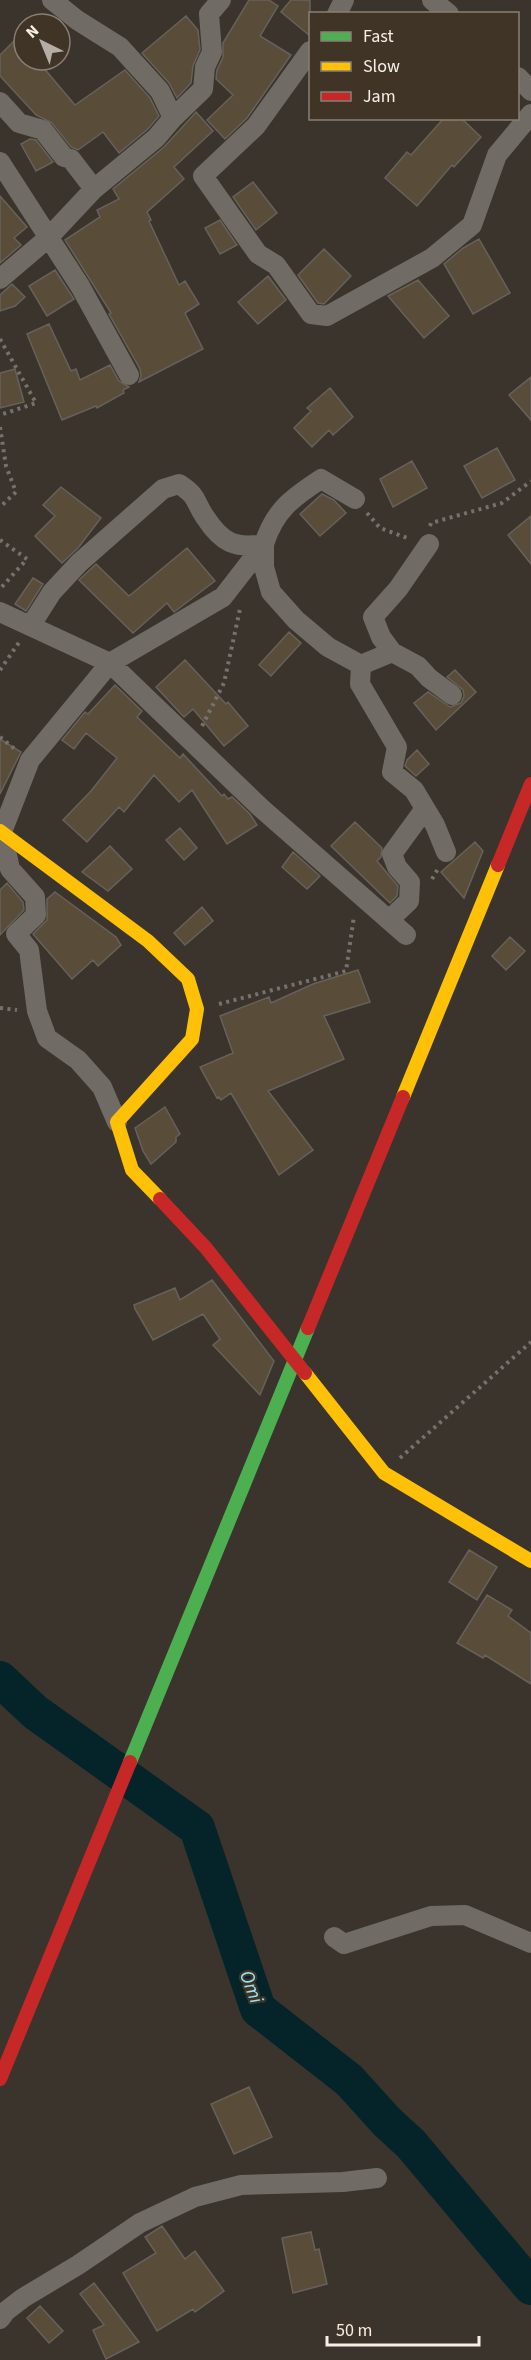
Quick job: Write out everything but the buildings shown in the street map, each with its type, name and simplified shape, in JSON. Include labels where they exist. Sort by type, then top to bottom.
[{"type":"main road","points":[[0,2079],[531,784]]},
{"type":"main road","points":[[1,831],[148,941],[188,979],[196,1009],[192,1039],[117,1122],[132,1170],[206,1248],[384,1473],[531,1561]]},
{"type":"street","points":[[52,0],[77,20],[120,47],[160,91],[173,118]]},
{"type":"street","points":[[0,279],[48,238],[94,189],[156,138],[203,89],[205,67],[212,52],[209,14],[221,0]]},
{"type":"street","points":[[432,0],[447,12]]},
{"type":"street","points":[[309,52],[256,126],[203,176],[258,254],[276,265],[311,314],[327,316],[432,258],[472,225],[497,155],[531,114]]},
{"type":"street","points":[[519,78],[531,92]]},
{"type":"street","points":[[0,102],[19,123],[43,130],[64,157],[71,159],[94,189]]},
{"type":"street","points":[[0,162],[80,286],[129,375]]},
{"type":"street","points":[[355,499],[321,479],[283,507],[269,528],[264,544],[264,567],[271,592],[296,620],[328,647],[361,665]]},
{"type":"street","points":[[31,625],[52,592],[79,563],[163,489],[180,484],[191,492],[213,528],[233,545],[246,547],[264,544]]},
{"type":"street","points":[[117,1122],[102,1087],[78,1060],[47,1038],[37,1011],[29,950],[16,934],[36,915],[35,897],[10,869],[1,831],[30,760],[110,663],[223,597],[264,544]]},
{"type":"street","points":[[429,544],[398,589],[373,617],[381,637],[392,652],[418,666],[429,678],[452,695]]},
{"type":"street","points":[[0,612],[110,663],[193,743],[357,894],[405,935]]},
{"type":"street","points":[[361,665],[392,652]]},
{"type":"street","points":[[361,665],[360,684],[397,747],[392,772],[414,790],[435,825],[446,852]]},
{"type":"street","points":[[389,920],[409,901],[410,882],[397,867],[392,854],[424,810]]},
{"type":"street","points":[[333,1937],[344,1944],[431,1916],[465,1916],[531,1943]]},
{"type":"street","points":[[0,2319],[6,2311],[23,2298],[78,2265],[140,2223],[195,2197],[241,2185],[343,2182],[377,2178]]},
{"type":"path","points":[[0,339],[36,403],[0,415]]},
{"type":"path","points":[[0,427],[6,466],[16,492],[0,507]]},
{"type":"path","points":[[355,499],[380,528],[429,544],[431,523],[502,504],[531,481]]},
{"type":"path","points":[[0,540],[27,559],[0,589]]},
{"type":"path","points":[[193,743],[224,683],[240,606]]},
{"type":"path","points":[[0,670],[31,625]]},
{"type":"path","points":[[196,1009],[346,971],[357,894]]},
{"type":"path","points":[[384,1473],[531,1341]]},
{"type":"waterway","name":"Omi","points":[[0,1679],[35,1712],[197,1828],[258,2009],[349,2080],[387,2122],[411,2144],[531,2287]]},
{"type":"traffic: fast","points":[[130,1762],[308,1328]]},
{"type":"traffic: slow","points":[[0,831],[148,941],[188,979],[197,1009],[192,1039],[117,1122],[132,1170],[160,1199]]},
{"type":"traffic: slow","points":[[403,1097],[498,865]]},
{"type":"traffic: slow","points":[[305,1373],[384,1473],[531,1561]]},
{"type":"traffic: jam","points":[[498,865],[531,784]]},
{"type":"traffic: jam","points":[[308,1328],[403,1097]]},
{"type":"traffic: jam","points":[[160,1199],[206,1248],[305,1373]]},
{"type":"traffic: jam","points":[[0,2079],[130,1762]]}]
